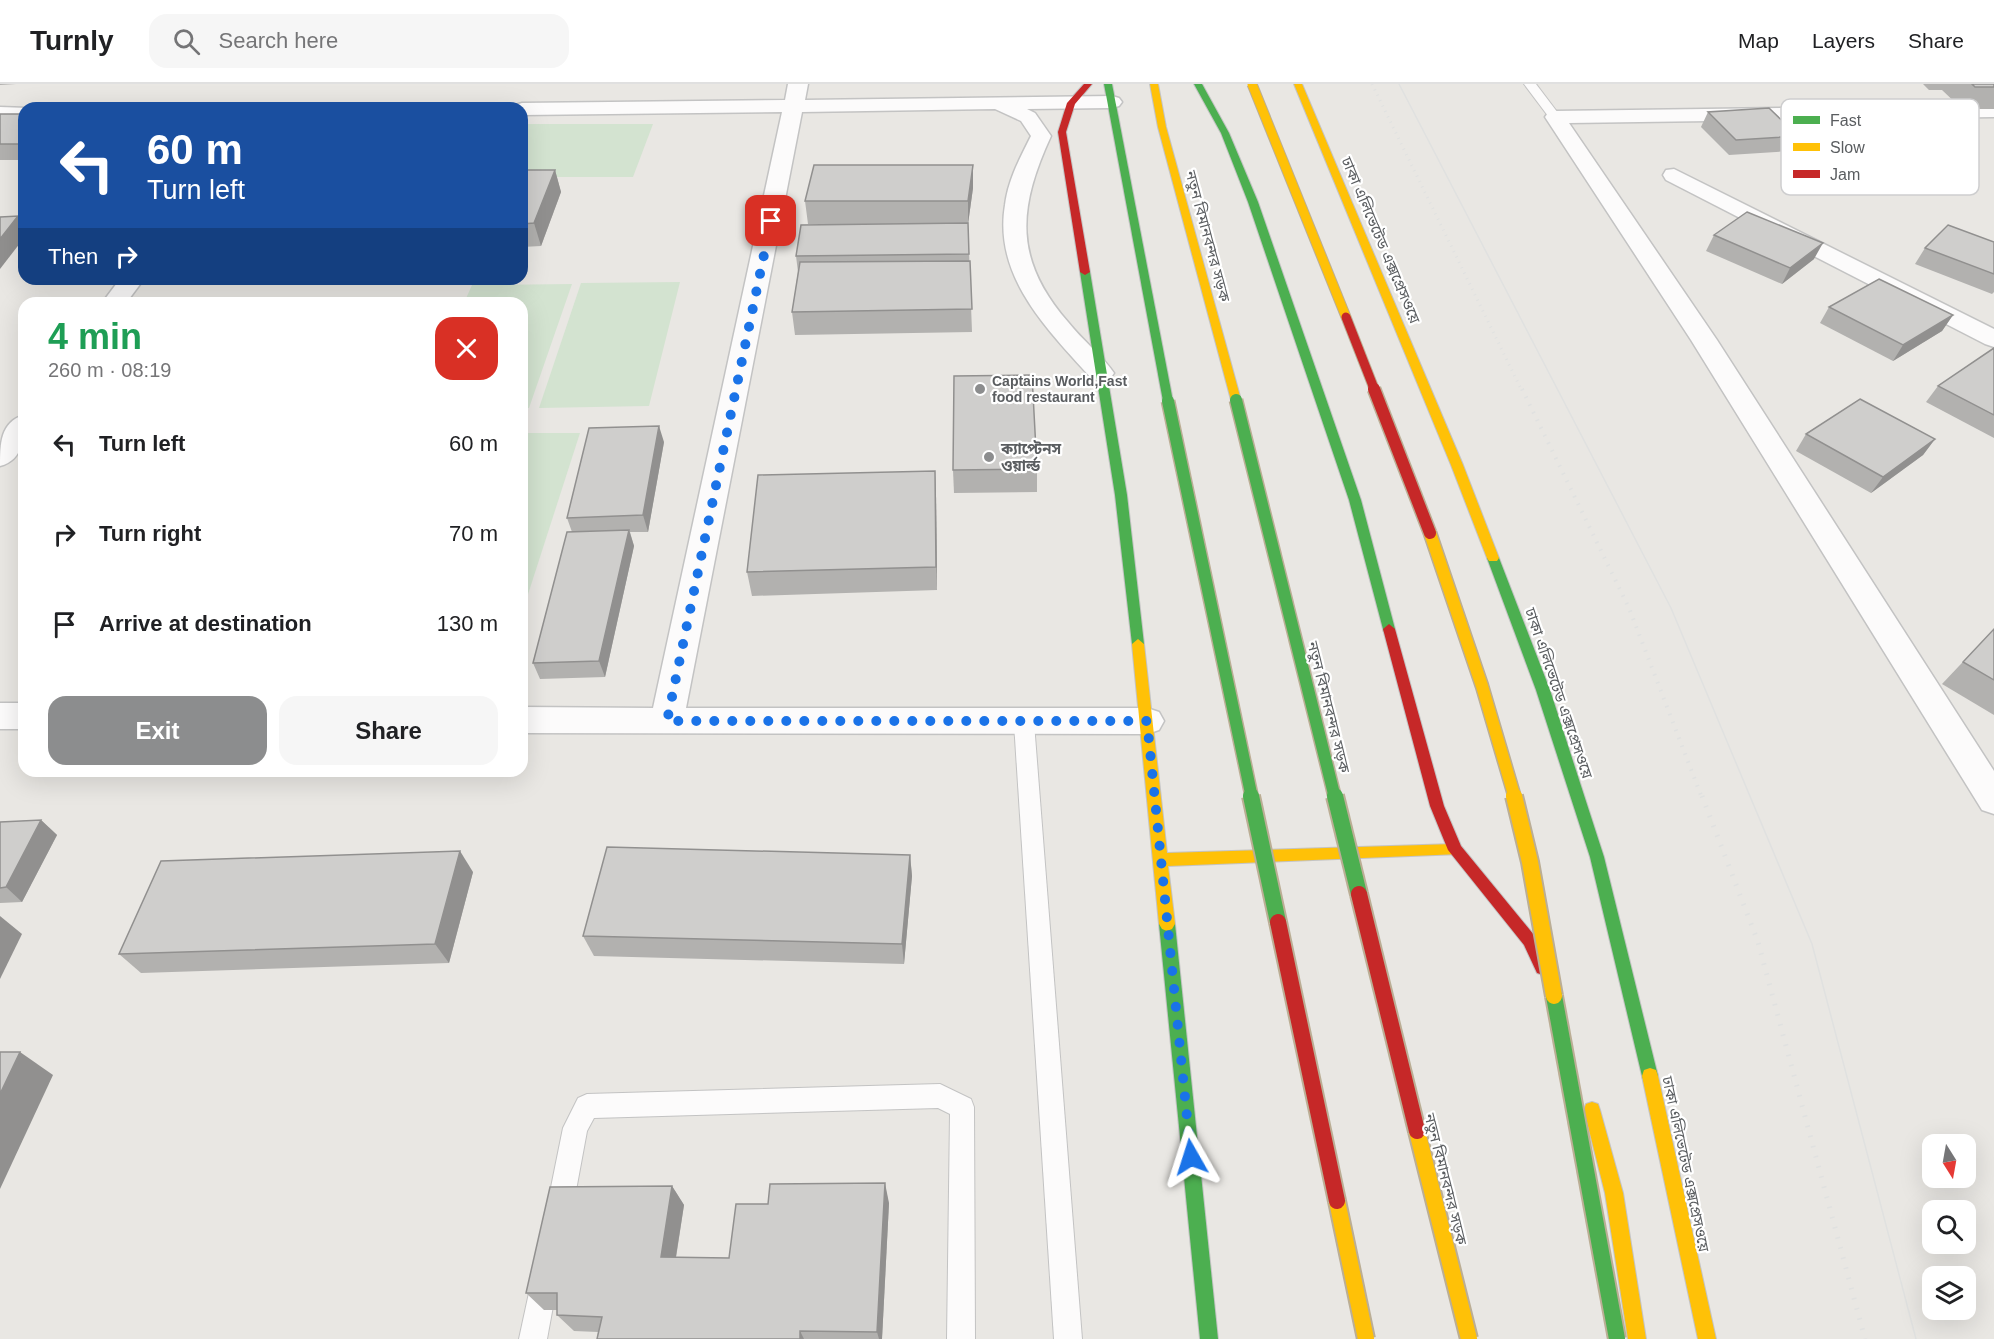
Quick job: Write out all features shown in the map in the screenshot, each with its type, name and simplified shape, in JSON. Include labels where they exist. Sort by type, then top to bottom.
[{"type":"main road","points":[[1088,84],[1071,103],[1062,132],[1121,495],[1147,721],[1209,1339]]},
{"type":"main road","name":"নতুন বিমানবন্দর সড়ক","points":[[1154,84],[1162,127],[1236,400],[1469,1339]]},
{"type":"main road","points":[[1198,84],[1225,133],[1253,202],[1348,478],[1437,806],[1455,850],[1529,940],[1567,1013],[1614,1193],[1637,1339]]},
{"type":"main road","points":[[1252,84],[1411,480],[1466,628],[1498,736],[1526,843],[1617,1339]]},
{"type":"main road","name":"ঢাকা এলিভেটেড এক্সপ্রেসওয়ে","points":[[1298,84],[1457,465],[1543,690],[1596,857],[1636,1014],[1707,1339]]},
{"type":"main road","points":[[1110,93],[1168,401],[1366,1339]]},
{"type":"main road","points":[[1161,860],[1455,850]]},
{"type":"street","points":[[528,109],[797,96],[1002,105],[1071,103],[1110,93]]},
{"type":"street","points":[[667,721],[797,96]]},
{"type":"street","points":[[1071,103],[1041,136],[1025,167],[1016,196],[1012,226],[1018,254],[1028,280],[1046,312],[1101,373]]},
{"type":"street","points":[[1002,105],[1028,117],[1041,136]]},
{"type":"street","points":[[1979,111],[1994,111]]},
{"type":"street","points":[[0,114],[18,113]]},
{"type":"street","points":[[1555,117],[1781,114]]},
{"type":"street","points":[[1555,117],[1945,699],[1994,800]]},
{"type":"street","points":[[1674,175],[1994,339]]},
{"type":"street","points":[[0,457],[18,432]]},
{"type":"street","points":[[0,716],[18,716]]},
{"type":"street","points":[[528,720],[1024,723],[1147,721]]},
{"type":"lane","points":[[1530,84],[1555,117]]},
{"type":"lane","points":[[1024,723],[1068,1339]]},
{"type":"lane","points":[[533,1339],[575,1128],[587,1106],[940,1096],[963,1107],[960,1339]]},
{"type":"green space","points":[[528,124],[653,124],[633,177],[528,177]]},
{"type":"green space","points":[[680,282],[649,406],[539,408],[581,283]]},
{"type":"green space","points":[[572,284],[529,408],[528,297],[467,297],[472,285]]},
{"type":"green space","points":[[528,433],[580,433],[528,594]]},
{"type":"building","points":[[1972,84],[1994,84],[1994,87],[1975,87]]},
{"type":"building","points":[[1769,108],[1781,120],[1781,137],[1736,140],[1708,112]]},
{"type":"building","points":[[0,114],[18,114],[18,144],[0,144]]},
{"type":"building","points":[[814,165],[973,165],[968,201],[805,201]]},
{"type":"building","points":[[528,170],[555,170],[534,223],[528,224]]},
{"type":"building","points":[[1747,212],[1823,243],[1790,268],[1714,235]]},
{"type":"building","points":[[18,216],[0,239],[0,217]]},
{"type":"building","points":[[968,223],[969,254],[796,256],[801,225]]},
{"type":"building","points":[[1948,225],[1994,242],[1994,274],[1925,248]]},
{"type":"building","points":[[970,261],[972,309],[792,312],[800,262]]},
{"type":"building","points":[[1879,279],[1953,315],[1903,345],[1829,307]]},
{"type":"building","points":[[1994,348],[1994,415],[1938,386]]},
{"type":"building","points":[[1032,375],[1037,469],[953,470],[954,376]]},
{"type":"building","points":[[1860,399],[1935,439],[1883,477],[1806,434]]},
{"type":"building","points":[[659,426],[643,515],[567,518],[589,428]]},
{"type":"building","points":[[935,471],[936,567],[747,572],[758,475]]},
{"type":"building","points":[[629,530],[599,661],[533,663],[567,532]]},
{"type":"building","points":[[1994,629],[1994,680],[1963,662]]},
{"type":"building","points":[[41,820],[6,887],[0,888],[0,822]]},
{"type":"building","points":[[607,847],[910,855],[902,944],[583,936]]},
{"type":"building","points":[[460,851],[435,944],[119,954],[161,861]]},
{"type":"building","points":[[0,1052],[20,1052],[0,1094]]},
{"type":"building","points":[[885,1183],[877,1332],[800,1331],[800,1339],[597,1339],[602,1317],[557,1315],[557,1293],[526,1293],[550,1187],[672,1186],[661,1257],[729,1258],[736,1204],[768,1204],[770,1184]]},
{"type":"tram line","points":[[1399,84],[1671,608],[1812,944],[1916,1339]]},
{"type":"railway","points":[[1372,84],[1522,391]]},
{"type":"railway","points":[[1522,389],[1629,608],[1702,798]]},
{"type":"railway","points":[[1702,796],[1758,942],[1865,1339]]},
{"type":"traffic: fast","points":[[1108,84],[1168,401]]},
{"type":"traffic: fast","points":[[1198,84],[1225,133],[1253,202],[1355,500],[1389,629]]},
{"type":"traffic: fast","points":[[1085,272],[1121,495],[1138,644]]},
{"type":"traffic: fast","points":[[1236,400],[1359,894]]},
{"type":"traffic: fast","points":[[1168,401],[1278,922]]},
{"type":"traffic: fast","points":[[1493,558],[1543,690],[1597,857],[1650,1076]]},
{"type":"traffic: fast","points":[[1167,924],[1209,1339]]},
{"type":"traffic: fast","points":[[1554,996],[1617,1339]]},
{"type":"traffic: slow","points":[[1154,84],[1162,127],[1236,400]]},
{"type":"traffic: slow","points":[[1252,84],[1346,317]]},
{"type":"traffic: slow","points":[[1298,84],[1457,465],[1493,558]]},
{"type":"traffic: slow","points":[[1430,533],[1506,764],[1534,881],[1554,996]]},
{"type":"traffic: slow","points":[[1138,644],[1167,924]]},
{"type":"traffic: slow","points":[[1161,860],[1455,850]]},
{"type":"traffic: slow","points":[[1650,1076],[1707,1339]]},
{"type":"traffic: slow","points":[[1592,1110],[1614,1193],[1637,1339]]},
{"type":"traffic: slow","points":[[1417,1131],[1469,1339]]},
{"type":"traffic: slow","points":[[1337,1201],[1366,1339]]},
{"type":"traffic: jam","points":[[1085,272],[1062,132],[1071,103],[1088,84]]},
{"type":"traffic: jam","points":[[1346,317],[1430,533]]},
{"type":"traffic: jam","points":[[1389,629],[1437,806],[1455,850],[1529,940],[1543,968]]},
{"type":"traffic: jam","points":[[1359,894],[1417,1131]]},
{"type":"traffic: jam","points":[[1278,922],[1337,1201]]},
{"type":"place","name":"Captains World,Fast food restaurant","points":[[980,389]]},
{"type":"place","name":"ক্যাপ্টেনস ওয়ার্ল্ড","points":[[989,457]]},
{"type":"route","points":[[771,221],[667,721],[1024,723],[1147,721],[1191,1157]]}]
